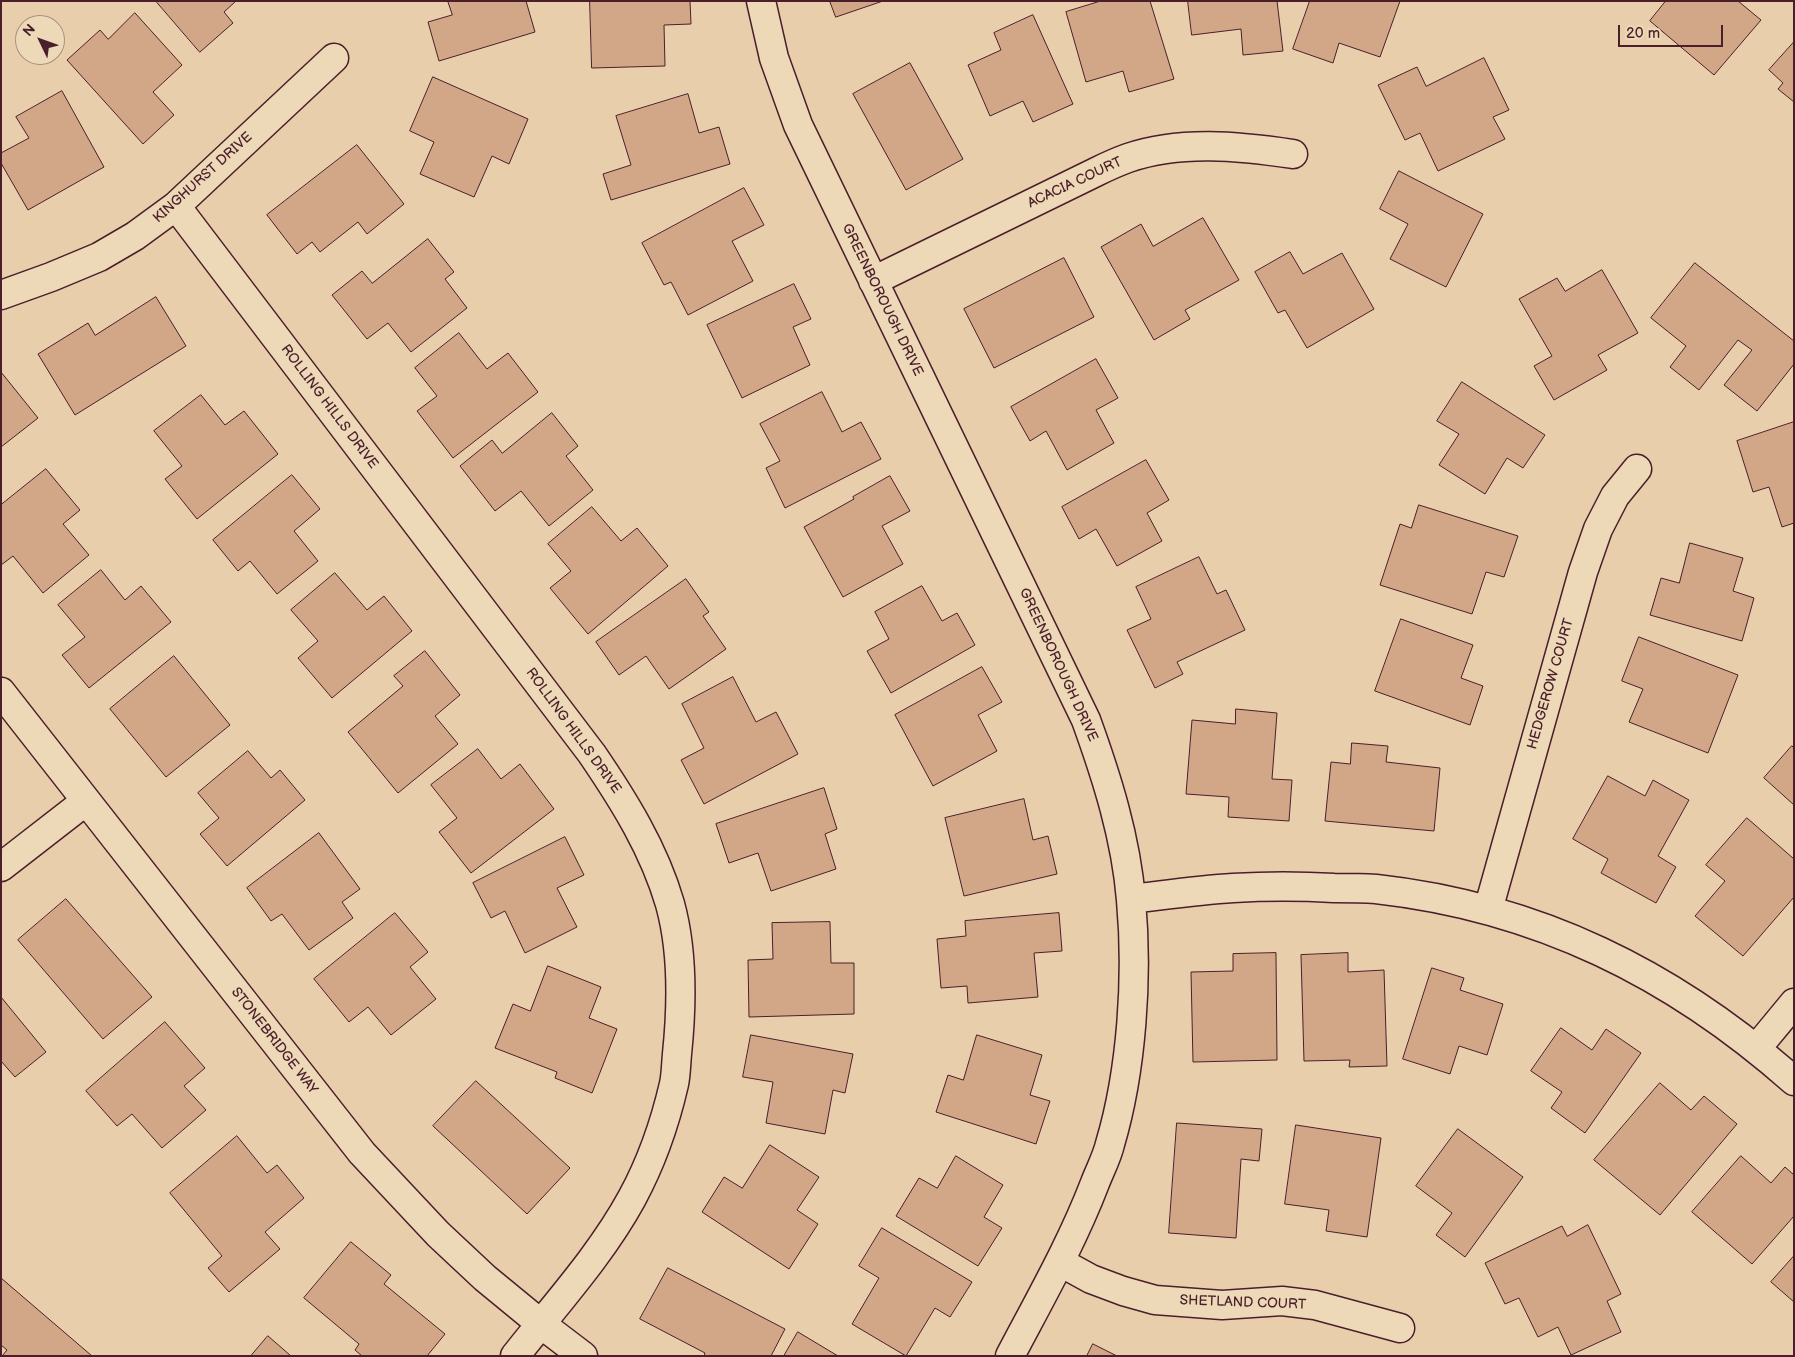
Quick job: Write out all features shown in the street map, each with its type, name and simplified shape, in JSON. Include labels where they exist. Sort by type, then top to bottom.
[{"type":"street","name":"GREENBOROUGH DRIVE","points":[[762,1],[774,58],[798,125],[1052,646],[1086,720],[1105,773],[1122,840],[1131,899],[1134,990],[1125,1078],[1110,1145],[1085,1208],[1060,1262],[1010,1356]]},
{"type":"street","name":"KINGHURST DRIVE","points":[[1,295],[99,257],[135,236],[176,206],[334,58]]},
{"type":"street","name":"ACACIA COURT","points":[[873,281],[1096,172],[1129,158],[1168,149],[1209,146],[1250,147],[1293,154]]},
{"type":"street","name":"ROLLING HILLS DRIVE","points":[[176,206],[592,754],[624,801],[651,853],[670,905],[679,958],[681,1022],[674,1083],[657,1143],[632,1198],[599,1250],[516,1356]]},
{"type":"street","name":"HEDGEROW COURT","points":[[1488,910],[1582,572],[1598,529],[1615,496],[1638,469]]},
{"type":"street","name":"STONEBRIDGE WAY","points":[[1,692],[362,1152],[438,1234],[485,1278],[540,1324],[583,1356]]},
{"type":"street","points":[[1,867],[86,801]]},
{"type":"street","points":[[1131,899],[1232,888],[1298,886],[1375,889],[1433,898],[1488,910],[1529,922],[1616,958],[1712,1015],[1794,1081]]},
{"type":"street","points":[[1756,1049],[1794,1003]]},
{"type":"street","name":"SHETLAND COURT","points":[[1060,1262],[1091,1279],[1155,1300],[1222,1305],[1282,1301],[1315,1306],[1400,1328]]},
{"type":"building","points":[[156,1],[236,1],[224,12],[233,23],[200,52]]},
{"type":"building","points":[[448,1],[526,1],[535,32],[439,61],[428,22],[452,15]]},
{"type":"building","points":[[590,1],[690,1],[691,24],[664,25],[665,66],[592,68]]},
{"type":"building","points":[[830,1],[883,1],[836,17]]},
{"type":"building","points":[[1101,1],[1150,1],[1174,79],[1129,92],[1123,71],[1086,82],[1066,12]]},
{"type":"building","points":[[1188,1],[1277,1],[1283,51],[1243,55],[1241,29],[1192,35]]},
{"type":"building","points":[[1310,1],[1400,1],[1380,57],[1339,43],[1333,63],[1293,49]]},
{"type":"building","points":[[1666,1],[1738,1],[1761,20],[1714,75],[1650,21]]},
{"type":"building","points":[[135,13],[182,65],[153,92],[174,115],[143,144],[67,60],[100,30],[108,39]]},
{"type":"building","points":[[1033,15],[1073,104],[1033,122],[1023,101],[990,116],[968,65],[1001,50],[994,33]]},
{"type":"building","points":[[1794,42],[1794,102],[1778,89],[1783,83],[1769,70]]},
{"type":"building","points":[[1484,58],[1509,110],[1493,117],[1505,139],[1438,171],[1420,133],[1405,140],[1378,85],[1417,67],[1426,86]]},
{"type":"building","points":[[910,63],[963,159],[906,190],[853,94]]},
{"type":"building","points":[[433,77],[528,119],[509,164],[492,156],[474,197],[420,174],[434,142],[410,131]]},
{"type":"building","points":[[62,91],[104,167],[28,210],[1,163],[1,153],[29,138],[16,117]]},
{"type":"building","points":[[688,94],[699,133],[719,127],[730,164],[611,200],[603,174],[631,165],[616,116]]},
{"type":"building","points":[[357,145],[404,204],[367,234],[358,222],[320,252],[312,242],[297,254],[267,215]]},
{"type":"building","points":[[1399,171],[1483,214],[1446,287],[1390,259],[1408,224],[1380,209]]},
{"type":"building","points":[[744,188],[764,225],[732,241],[753,281],[688,315],[671,282],[664,285],[642,243]]},
{"type":"building","points":[[1203,218],[1239,280],[1185,310],[1190,319],[1154,340],[1101,247],[1141,224],[1153,246]]},
{"type":"building","points":[[428,239],[454,272],[445,279],[467,308],[411,352],[388,323],[367,339],[332,295],[362,271],[372,283]]},
{"type":"building","points":[[1290,252],[1303,274],[1342,253],[1374,309],[1307,348],[1285,310],[1278,313],[1255,272]]},
{"type":"building","points":[[1064,258],[1094,317],[994,368],[964,309]]},
{"type":"building","points":[[1695,263],[1794,341],[1794,364],[1757,411],[1724,385],[1752,350],[1738,340],[1699,390],[1670,367],[1686,346],[1651,318]]},
{"type":"building","points":[[1602,270],[1638,333],[1598,355],[1607,370],[1554,400],[1534,366],[1552,356],[1519,299],[1557,278],[1565,291]]},
{"type":"building","points":[[794,284],[811,319],[793,327],[810,365],[742,398],[707,325]]},
{"type":"building","points":[[156,297],[186,346],[75,415],[38,354],[88,323],[95,335]]},
{"type":"building","points":[[459,333],[487,369],[508,353],[538,392],[453,458],[417,411],[437,396],[415,368]]},
{"type":"building","points":[[1096,359],[1118,398],[1096,410],[1114,443],[1067,470],[1046,431],[1030,441],[1011,407]]},
{"type":"building","points":[[1,372],[38,418],[1,447]]},
{"type":"building","points":[[1462,382],[1545,435],[1523,468],[1507,458],[1485,494],[1439,465],[1459,434],[1437,421]]},
{"type":"building","points":[[822,392],[842,432],[861,422],[881,459],[785,508],[766,468],[780,461],[760,424]]},
{"type":"building","points":[[201,395],[225,425],[244,411],[278,454],[197,519],[165,479],[182,466],[154,431]]},
{"type":"building","points":[[552,413],[578,446],[566,456],[593,490],[549,526],[521,491],[495,511],[460,466],[492,440],[502,453]]},
{"type":"building","points":[[1794,422],[1794,523],[1782,527],[1769,487],[1753,492],[1737,441]]},
{"type":"building","points":[[1146,460],[1169,500],[1147,513],[1162,541],[1117,566],[1096,529],[1079,539],[1062,507]]},
{"type":"building","points":[[46,469],[80,510],[63,524],[89,555],[43,593],[13,556],[1,565],[1,505]]},
{"type":"building","points":[[292,475],[320,509],[294,531],[318,561],[277,594],[250,561],[238,571],[213,540]]},
{"type":"building","points":[[890,476],[910,511],[882,526],[903,564],[843,597],[804,527]]},
{"type":"building","points":[[1419,505],[1518,536],[1504,577],[1486,572],[1472,614],[1380,585],[1400,524],[1411,528]]},
{"type":"building","points":[[592,507],[621,541],[637,528],[668,566],[588,634],[550,588],[571,571],[548,544]]},
{"type":"building","points":[[1690,543],[1743,558],[1733,591],[1754,598],[1742,641],[1650,615],[1661,578],[1679,583]]},
{"type":"building","points":[[1199,557],[1217,594],[1226,590],[1245,630],[1177,662],[1183,674],[1155,688],[1127,630],[1151,619],[1136,587]]},
{"type":"building","points":[[101,570],[125,600],[141,586],[171,622],[89,688],[62,655],[85,637],[58,605]]},
{"type":"building","points":[[335,573],[367,610],[384,596],[412,631],[332,698],[298,658],[318,641],[291,610]]},
{"type":"building","points":[[686,579],[709,612],[703,616],[726,649],[669,689],[646,656],[619,675],[596,642]]},
{"type":"building","points":[[922,586],[942,621],[957,613],[975,645],[891,693],[867,651],[889,639],[875,612]]},
{"type":"building","points":[[1401,619],[1473,645],[1461,678],[1483,686],[1470,725],[1375,691]]},
{"type":"building","points":[[1639,637],[1738,675],[1708,753],[1629,722],[1643,689],[1622,681]]},
{"type":"building","points":[[425,651],[460,695],[435,716],[458,744],[398,793],[348,732],[403,686],[394,676]]},
{"type":"building","points":[[174,656],[230,725],[166,777],[110,709]]},
{"type":"building","points":[[982,667],[1002,702],[978,715],[997,751],[933,786],[895,715]]},
{"type":"building","points":[[733,677],[756,722],[776,712],[798,754],[704,804],[681,760],[704,748],[682,704]]},
{"type":"building","points":[[1236,709],[1277,713],[1272,779],[1292,780],[1289,821],[1228,817],[1229,797],[1186,794],[1192,720],[1235,724]]},
{"type":"building","points":[[1352,743],[1388,746],[1386,762],[1440,768],[1434,831],[1325,821],[1331,762],[1350,764]]},
{"type":"building","points":[[1792,746],[1794,748],[1794,805],[1764,778]]},
{"type":"building","points":[[478,749],[501,779],[520,764],[554,809],[471,873],[439,832],[457,818],[431,785]]},
{"type":"building","points":[[248,751],[271,778],[280,770],[305,800],[227,866],[200,834],[219,818],[198,793]]},
{"type":"building","points":[[1608,776],[1645,796],[1653,780],[1689,800],[1658,856],[1676,867],[1656,903],[1601,873],[1608,859],[1573,839]]},
{"type":"building","points":[[824,788],[837,829],[825,834],[836,869],[771,891],[758,853],[729,863],[716,824]]},
{"type":"building","points":[[1024,799],[1033,840],[1048,836],[1057,874],[964,896],[945,818]]},
{"type":"building","points":[[1747,818],[1794,859],[1794,897],[1743,956],[1695,916],[1725,881],[1706,865]]},
{"type":"building","points":[[319,833],[360,889],[342,902],[353,918],[309,950],[282,914],[271,921],[247,888]]},
{"type":"building","points":[[565,837],[584,875],[557,888],[577,927],[525,953],[505,911],[491,918],[473,883]]},
{"type":"building","points":[[66,899],[152,997],[103,1039],[18,940]]},
{"type":"building","points":[[395,913],[428,952],[410,967],[436,999],[391,1035],[368,1007],[349,1022],[314,979]]},
{"type":"building","points":[[1059,913],[1062,951],[1034,953],[1038,997],[968,1003],[967,986],[941,988],[937,939],[966,936],[965,921]]},
{"type":"building","points":[[830,922],[831,963],[854,963],[854,1014],[749,1017],[748,960],[773,959],[772,923]]},
{"type":"building","points":[[1276,953],[1277,1060],[1193,1062],[1191,972],[1233,971],[1233,954]]},
{"type":"building","points":[[1348,953],[1348,972],[1384,970],[1387,1066],[1349,1067],[1350,1060],[1304,1061],[1301,955]]},
{"type":"building","points":[[548,966],[601,987],[589,1018],[617,1029],[592,1093],[555,1078],[557,1072],[495,1048],[513,1004],[530,1011]]},
{"type":"building","points":[[1432,968],[1464,978],[1460,990],[1503,1004],[1487,1055],[1459,1046],[1450,1074],[1403,1059]]},
{"type":"building","points":[[1,997],[46,1052],[15,1077],[1,1061]]},
{"type":"building","points":[[165,1022],[205,1068],[184,1086],[206,1110],[162,1148],[132,1114],[117,1126],[86,1091]]},
{"type":"building","points":[[1561,1028],[1592,1050],[1606,1029],[1641,1053],[1585,1133],[1551,1108],[1562,1092],[1531,1071]]},
{"type":"building","points":[[751,1035],[853,1054],[845,1093],[833,1090],[825,1134],[766,1123],[773,1082],[743,1077]]},
{"type":"building","points":[[977,1035],[1042,1055],[1030,1095],[1050,1101],[1036,1144],[936,1112],[948,1075],[963,1080]]},
{"type":"building","points":[[476,1081],[570,1168],[527,1214],[433,1126]]},
{"type":"building","points":[[1660,1083],[1691,1110],[1704,1096],[1737,1124],[1660,1215],[1594,1160]]},
{"type":"building","points":[[1177,1123],[1262,1129],[1259,1161],[1241,1159],[1236,1238],[1169,1233]]},
{"type":"building","points":[[1296,1125],[1381,1138],[1367,1237],[1326,1231],[1329,1210],[1285,1204]]},
{"type":"building","points":[[1458,1129],[1523,1177],[1465,1257],[1436,1235],[1452,1213],[1416,1186]]},
{"type":"building","points":[[237,1136],[267,1173],[277,1165],[304,1198],[265,1232],[280,1249],[229,1292],[208,1268],[222,1256],[170,1193]]},
{"type":"building","points":[[770,1145],[819,1177],[797,1210],[818,1224],[789,1269],[702,1212],[724,1177],[742,1188]]},
{"type":"building","points":[[956,1156],[1003,1185],[984,1217],[1002,1228],[978,1266],[896,1216],[919,1178],[937,1188]]},
{"type":"building","points":[[1741,1156],[1771,1183],[1785,1167],[1794,1175],[1794,1216],[1752,1264],[1692,1212]]},
{"type":"building","points":[[1588,1225],[1621,1294],[1607,1301],[1621,1332],[1571,1355],[1558,1327],[1538,1337],[1519,1298],[1505,1304],[1485,1263],[1562,1226],[1567,1236]]},
{"type":"building","points":[[882,1228],[972,1282],[950,1317],[935,1308],[906,1356],[852,1324],[879,1278],[859,1266]]},
{"type":"building","points":[[351,1242],[391,1275],[384,1284],[445,1334],[427,1356],[362,1356],[355,1350],[359,1344],[304,1298]]},
{"type":"building","points":[[1794,1256],[1794,1302],[1771,1282]]},
{"type":"building","points":[[668,1268],[785,1329],[771,1356],[704,1356],[705,1353],[640,1319]]},
{"type":"building","points":[[1,1278],[92,1356],[2,1356],[7,1350],[1,1345]]},
{"type":"building","points":[[798,1332],[838,1356],[784,1356]]},
{"type":"building","points":[[268,1336],[291,1356],[251,1356]]},
{"type":"building","points":[[1093,1344],[1117,1356],[1087,1356]]}]
